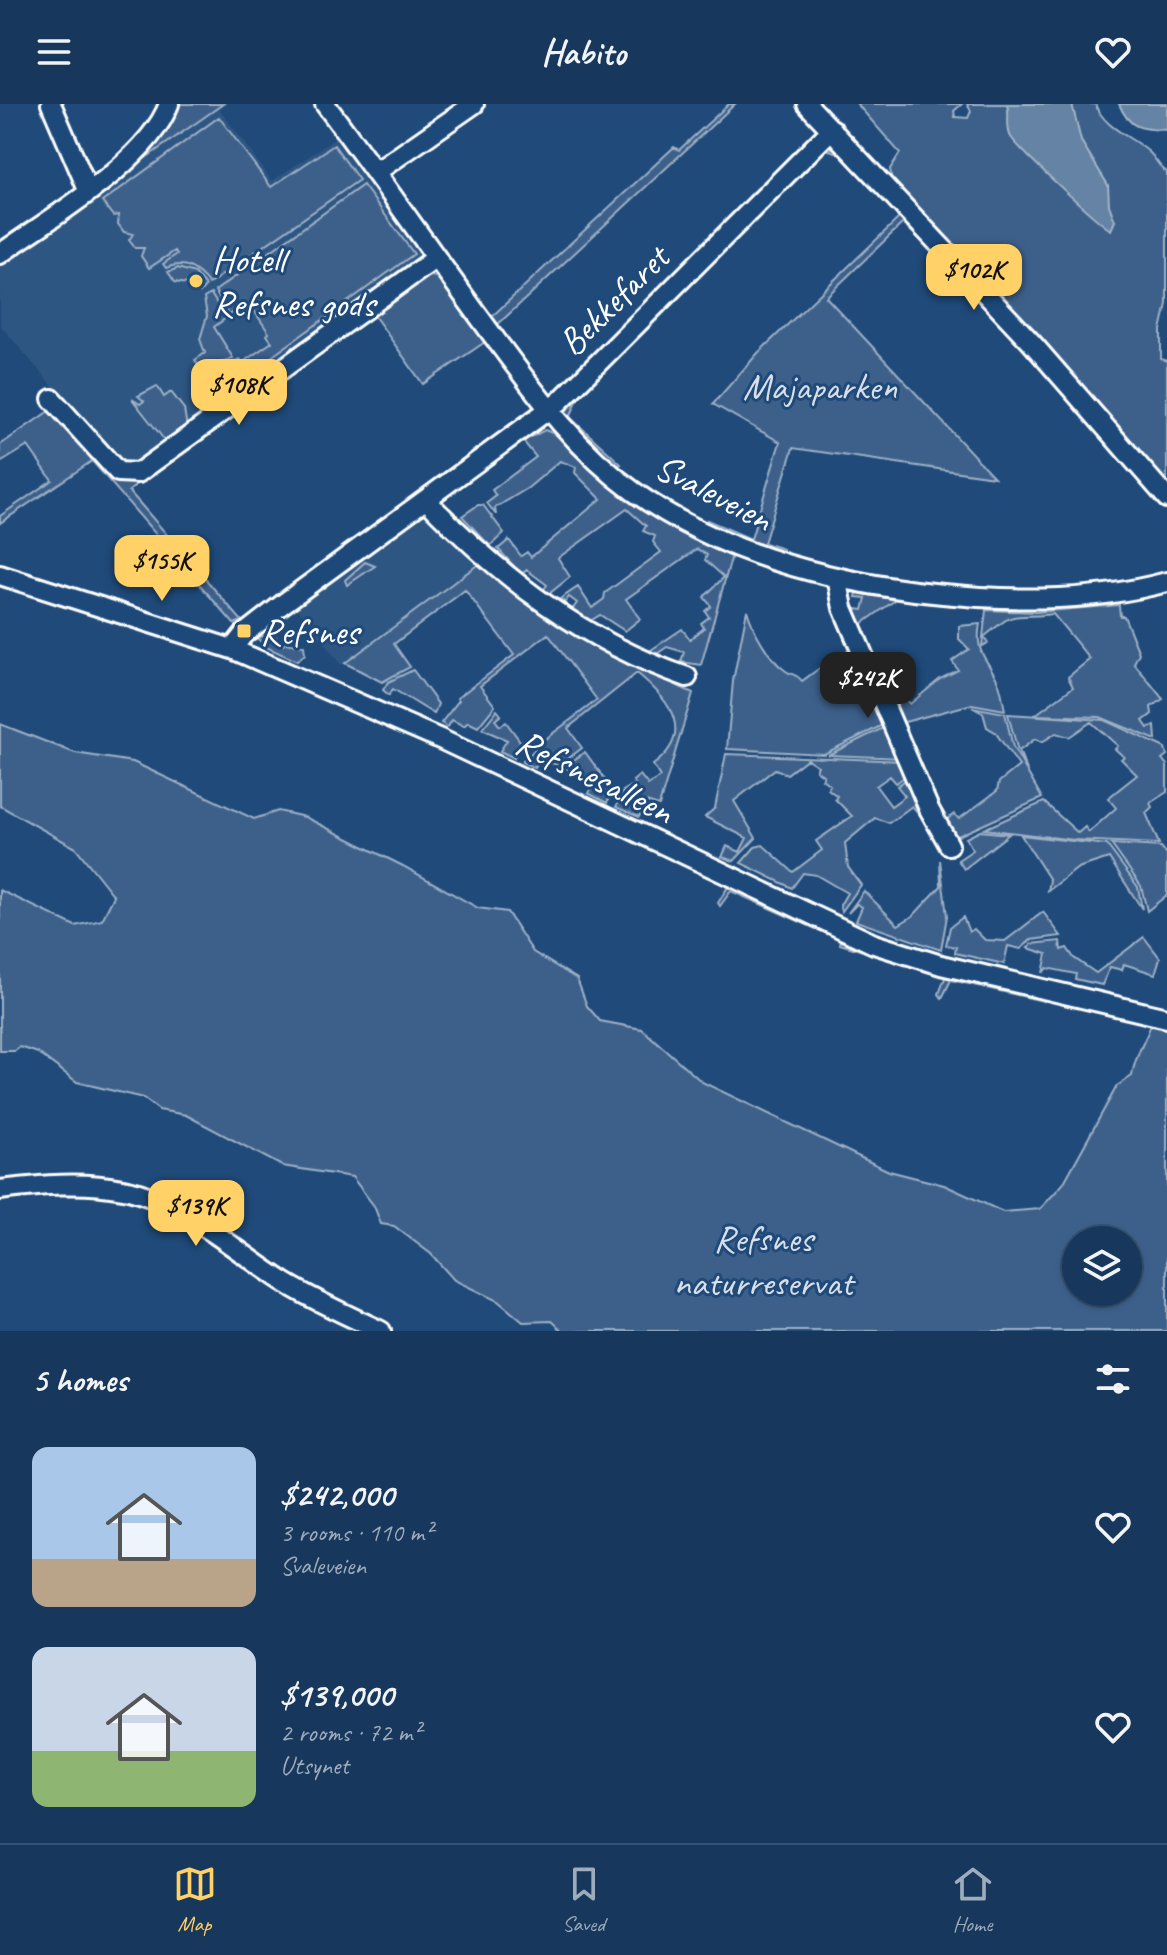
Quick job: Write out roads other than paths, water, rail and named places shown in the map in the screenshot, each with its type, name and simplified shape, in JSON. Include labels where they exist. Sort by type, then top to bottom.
[{"type":"street","points":[[51,104],[88,190]]},
{"type":"street","points":[[0,254],[146,144],[169,104]]},
{"type":"street","name":"Svaleveien","points":[[325,104],[548,412],[630,489],[681,521],[742,550],[837,577],[946,594],[1039,599],[1099,596],[1167,582]]},
{"type":"street","points":[[376,172],[474,104]]},
{"type":"street","points":[[807,104],[1031,342],[1167,498]]},
{"type":"street","name":"Bekkefaret","points":[[232,649],[244,634],[284,603],[548,412],[832,129]]},
{"type":"street","points":[[52,399],[118,472],[138,473],[436,258]]},
{"type":"street","points":[[427,501],[481,556],[541,604],[614,647],[687,677]]},
{"type":"street","name":"Refsnesalleen","points":[[0,575],[232,649],[438,738],[853,936],[941,965],[1167,1018]]},
{"type":"street","points":[[837,577],[843,608],[929,809],[949,845]]},
{"type":"street","points":[[0,1190],[73,1184],[125,1189],[141,1194],[187,1218],[321,1304],[381,1331]]},
{"type":"place","name":"Hotell Refsnes gods","points":[[196,281]]},
{"type":"place","name":"Refsnes","points":[[244,631]]},
{"type":"park label","name":"Majaparken","points":[[820,386]]},
{"type":"park label","name":"Refsnes naturreservat","points":[[763,1260]]}]
